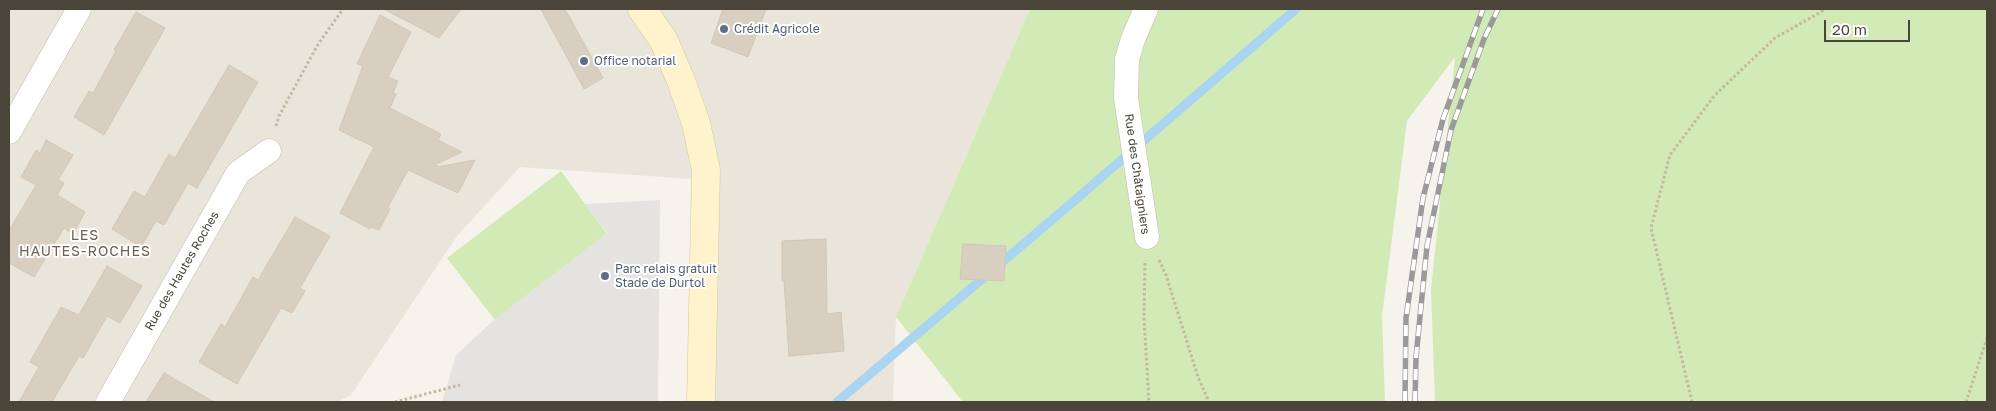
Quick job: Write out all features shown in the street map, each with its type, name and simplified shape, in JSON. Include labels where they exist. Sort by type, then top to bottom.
[{"type":"main road","points":[[642,9],[664,41],[696,123],[706,170],[701,402]]},
{"type":"main road","points":[[661,9],[664,41]]},
{"type":"street","points":[[9,132],[79,9]]},
{"type":"street","name":"Rue des Châtaigniers","points":[[1146,9],[1127,59],[1126,98],[1147,237]]},
{"type":"street","name":"Rue des Hautes Roches","points":[[108,402],[238,173],[268,151]]},
{"type":"path","points":[[268,151],[278,116],[317,46],[343,9]]},
{"type":"path","points":[[1692,402],[1651,228],[1670,156],[1714,96],[1768,44],[1775,38],[1826,9]]},
{"type":"path","points":[[1147,237],[1166,275],[1198,377],[1209,402]]},
{"type":"path","name":"Rue des Châtaigniers","points":[[1147,237],[1144,318],[1148,402]]},
{"type":"path","points":[[1966,402],[1987,338]]},
{"type":"path","points":[[395,402],[460,385]]},
{"type":"shaded area","points":[[9,9],[1030,9],[896,317],[893,402],[707,402],[706,180],[520,167],[457,236],[351,395],[337,402],[9,402]]},
{"type":"shaded area","name":"Parc relais gratuit Stade de Durtol","points":[[660,200],[658,402],[442,402],[456,355],[495,319],[607,233],[585,204]]},
{"type":"green space","points":[[1030,9],[1987,9],[1987,402],[1435,402],[1431,290],[1455,57],[1407,121],[1382,316],[1385,402],[963,402],[896,317]]},
{"type":"green space","points":[[561,171],[607,234],[495,320],[447,258]]},
{"type":"building","points":[[384,9],[461,9],[439,38]]},
{"type":"building","points":[[541,9],[565,9],[603,78],[584,89]]},
{"type":"building","points":[[723,9],[766,9],[748,57],[711,43]]},
{"type":"building","points":[[136,12],[165,28],[104,135],[74,117],[89,91],[93,93],[116,51],[114,50]]},
{"type":"building","points":[[380,15],[411,32],[388,77],[398,81],[393,93],[396,94],[390,108],[441,134],[438,140],[462,152],[436,164],[437,167],[475,160],[458,193],[408,170],[388,207],[390,209],[379,230],[371,227],[370,229],[340,213],[374,147],[339,130],[363,66],[357,64]]},
{"type":"building","points":[[229,65],[258,82],[197,188],[188,183],[164,225],[156,221],[141,247],[112,229],[134,191],[145,197],[169,154],[175,158]]},
{"type":"building","points":[[46,140],[73,155],[58,180],[64,183],[57,195],[85,212],[73,234],[64,228],[34,277],[9,263],[9,231],[36,185],[21,177],[36,150],[40,153]]},
{"type":"building","points":[[295,217],[330,236],[300,288],[305,291],[292,313],[281,308],[237,384],[199,362],[221,324],[225,327],[253,277],[258,280]]},
{"type":"building","points":[[826,239],[827,314],[841,312],[844,351],[789,356],[784,281],[782,281],[782,241]]},
{"type":"building","points":[[963,244],[1006,246],[1004,281],[960,279]]},
{"type":"building","points":[[107,266],[142,286],[120,323],[107,316],[83,358],[79,356],[52,402],[19,402],[39,367],[30,362],[61,307],[79,315]]},
{"type":"building","points":[[164,373],[214,402],[146,402]]},
{"type":"waterway","points":[[837,402],[1296,9]]},
{"type":"railway","points":[[1405,402],[1406,318],[1423,198],[1443,119],[1483,9]]},
{"type":"railway","points":[[1415,402],[1416,357],[1427,246],[1451,130],[1484,39],[1498,9]]},
{"type":"place","name":"Crédit Agricole","points":[[724,29]]},
{"type":"place","name":"Office notarial","points":[[584,61]]},
{"type":"place","name":"Parc relais gratuit Stade de Durtol","points":[[605,276]]},
{"type":"district","name":"LES HAUTES-ROCHES","points":[[85,244]]}]
